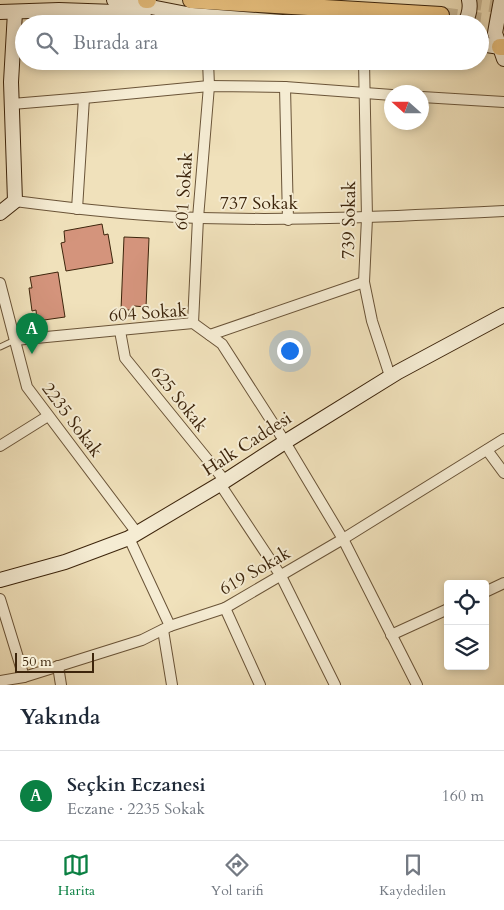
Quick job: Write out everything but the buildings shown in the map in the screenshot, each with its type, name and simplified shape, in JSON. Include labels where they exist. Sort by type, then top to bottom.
[{"type":"main road","points":[[192,7],[442,15]]},
{"type":"street","points":[[114,0],[192,7]]},
{"type":"street","points":[[468,15],[469,0]]},
{"type":"street","points":[[501,0],[495,33],[503,51]]},
{"type":"street","points":[[0,12],[192,7]]},
{"type":"street","points":[[489,47],[503,51]]},
{"type":"street","points":[[0,213],[15,202],[12,104],[6,83],[15,55]]},
{"type":"street","name":"601 Sokak","points":[[193,323],[198,218],[209,86],[208,70]]},
{"type":"street","name":"739 Sokak","points":[[364,70],[366,218],[364,282],[372,321],[390,376]]},
{"type":"street","points":[[12,104],[209,86],[285,87],[384,95]]},
{"type":"street","points":[[285,87],[288,220]]},
{"type":"street","points":[[429,97],[504,102]]},
{"type":"street","points":[[77,209],[84,98]]},
{"type":"street","name":"737 Sokak","points":[[15,202],[77,209],[198,218],[288,220],[504,211]]},
{"type":"street","points":[[210,335],[364,282]]},
{"type":"street","name":"2235 Sokak","points":[[0,283],[27,388],[133,536],[166,628],[172,685]]},
{"type":"street","name":"Halk Caddesi","points":[[0,580],[65,562],[133,536],[222,483],[390,376],[504,315]]},
{"type":"street","name":"604 Sokak","points":[[15,340],[193,323],[222,344],[285,442],[343,539],[416,685]]},
{"type":"street","name":"625 Sokak","points":[[120,330],[125,358],[222,483],[282,576],[335,685]]},
{"type":"street","points":[[0,446],[48,416]]},
{"type":"street","name":"619 Sokak","points":[[0,681],[24,677],[142,640],[166,628],[225,608],[282,576],[504,440]]},
{"type":"street","points":[[487,450],[504,473]]},
{"type":"street","points":[[489,590],[504,583]]},
{"type":"street","points":[[0,598],[24,677]]},
{"type":"street","points":[[225,608],[260,685]]},
{"type":"street","points":[[391,635],[444,611]]},
{"type":"street","points":[[58,666],[61,685]]},
{"type":"lane","points":[[0,346],[15,340]]},
{"type":"tunnel","points":[[466,0],[504,6]]},
{"type":"tunnel","points":[[489,22],[504,24]]},
{"type":"place","name":"Seçkin Eczanesi","points":[[32,354]]}]
